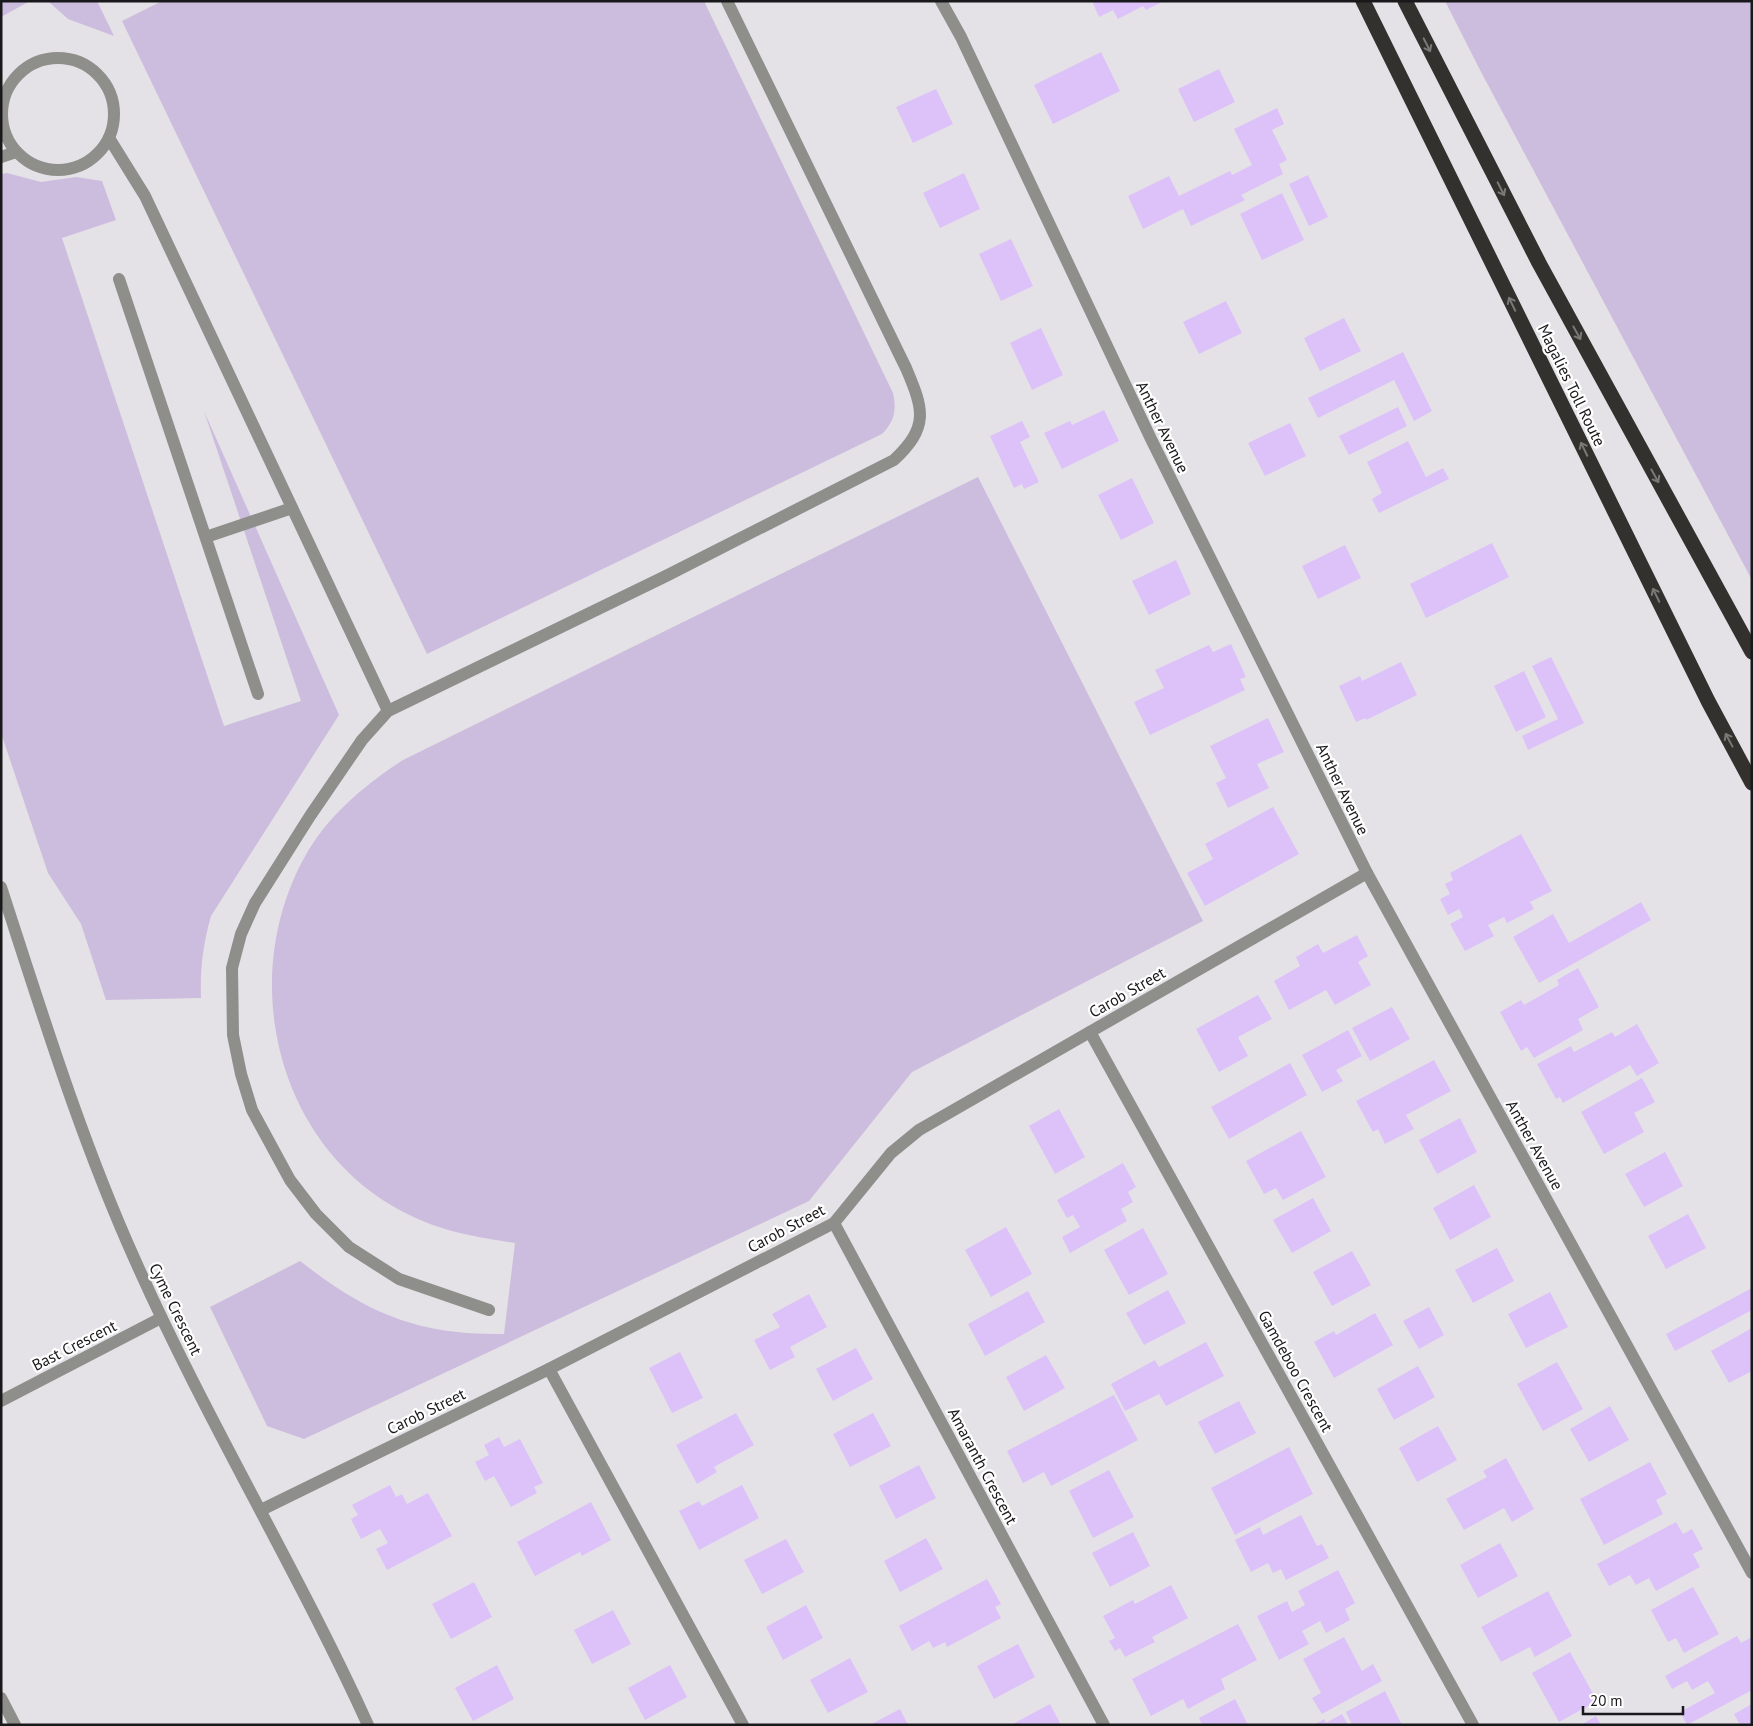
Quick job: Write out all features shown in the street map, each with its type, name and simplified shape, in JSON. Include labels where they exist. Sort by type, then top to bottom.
[{"type":"highway","name":"Magalies Toll Route","points":[[1363,1],[1708,701],[1752,783]]},
{"type":"highway","name":"Magalies Toll Route","points":[[1405,1],[1539,263],[1752,652]]},
{"type":"street","points":[[489,1310],[399,1279],[349,1247],[316,1214],[290,1180],[252,1110],[241,1074],[233,1035],[232,968],[241,934],[255,903],[310,816],[362,740],[388,711],[666,576],[894,460],[909,446],[920,425],[918,399],[906,368],[727,1]]},
{"type":"street","name":"Anther Avenue","points":[[942,1],[961,37],[1150,439],[1366,873],[1752,1573]]},
{"type":"street","points":[[63,58],[80,63],[95,72],[106,86],[113,103],[114,120],[109,138],[96,156],[77,168],[55,171],[34,166],[16,152],[8,140],[3,125],[1,109],[6,92],[15,77],[29,66],[45,60],[63,58]]},
{"type":"street","points":[[109,138],[145,196],[388,711]]},
{"type":"street","points":[[1,157],[16,152]]},
{"type":"street","points":[[119,279],[258,694]]},
{"type":"street","points":[[206,537],[292,508]]},
{"type":"street","name":"Carob Street","points":[[261,1510],[549,1369],[834,1223],[891,1153],[919,1130],[1366,873]]},
{"type":"street","name":"Cyme Crescent","points":[[1,888],[69,1094],[100,1178],[161,1318],[261,1510],[368,1725]]},
{"type":"street","name":"Gamdeboo Crescent","points":[[1090,1032],[1473,1725]]},
{"type":"street","name":"Amaranth Crescent","points":[[834,1223],[1104,1725]]},
{"type":"street","name":"Bast Crescent","points":[[1,1401],[161,1318]]},
{"type":"street","points":[[549,1369],[743,1725]]},
{"type":"street","points":[[1,1698],[15,1725]]},
{"type":"shaded area","points":[[1,1],[30,1],[1,17]]},
{"type":"shaded area","points":[[48,1],[97,1],[114,36],[68,19]]},
{"type":"shaded area","points":[[162,1],[704,1],[893,393],[895,405],[892,420],[882,434],[427,654],[122,21]]},
{"type":"shaded area","points":[[1445,1],[1752,1],[1752,580],[1480,70]]},
{"type":"shaded area","points":[[7,173],[41,182],[76,177],[102,181],[116,220],[62,238],[224,726],[301,701],[204,411],[339,715],[211,916],[203,957],[201,998],[106,1000],[81,924],[48,873],[1,733],[1,174]]},
{"type":"shaded area","points":[[978,477],[1203,921],[912,1072],[809,1201],[304,1439],[267,1426],[210,1307],[300,1261],[348,1295],[371,1308],[395,1318],[445,1330],[504,1334],[515,1243],[468,1235],[440,1227],[396,1208],[355,1178],[322,1142],[297,1099],[280,1053],[273,1004],[274,955],[284,906],[303,860],[312,844],[334,816],[360,792],[403,760]]},
{"type":"building","points":[[1092,1],[1164,1],[1146,10],[1143,6],[1118,19],[1113,10],[1099,17]]},
{"type":"building","points":[[1101,52],[1120,91],[1053,124],[1034,85]]},
{"type":"building","points":[[1219,69],[1235,102],[1194,122],[1178,89]]},
{"type":"building","points":[[936,89],[953,124],[913,143],[896,107]]},
{"type":"building","points":[[1277,108],[1284,124],[1272,130],[1287,160],[1279,164],[1283,174],[1241,195],[1245,200],[1191,226],[1183,209],[1143,229],[1128,196],[1169,176],[1179,196],[1230,171],[1232,175],[1252,165],[1234,129]]},
{"type":"building","points":[[964,173],[980,209],[940,228],[923,193]]},
{"type":"building","points":[[1308,175],[1328,217],[1309,226],[1289,184]]},
{"type":"building","points":[[1282,193],[1304,240],[1262,260],[1240,214]]},
{"type":"building","points":[[1011,239],[1033,286],[1001,301],[979,254]]},
{"type":"building","points":[[1226,301],[1242,333],[1199,354],[1183,322]]},
{"type":"building","points":[[1344,318],[1361,351],[1320,371],[1304,338]]},
{"type":"building","points":[[1041,328],[1063,375],[1032,390],[1010,343]]},
{"type":"building","points":[[1403,352],[1432,411],[1414,421],[1394,380],[1318,418],[1308,398]]},
{"type":"building","points":[[1398,407],[1407,426],[1349,455],[1339,436]]},
{"type":"building","points":[[1104,410],[1119,441],[1062,469],[1044,433],[1070,421],[1072,425]]},
{"type":"building","points":[[1022,421],[1030,437],[1020,442],[1039,482],[1024,489],[1022,484],[1014,488],[990,436]]},
{"type":"building","points":[[1290,423],[1306,456],[1265,476],[1248,443]]},
{"type":"building","points":[[1408,441],[1426,477],[1443,468],[1449,479],[1379,513],[1372,499],[1382,493],[1367,462]]},
{"type":"building","points":[[1132,478],[1154,523],[1121,540],[1098,495]]},
{"type":"building","points":[[1492,543],[1509,577],[1426,618],[1410,584]]},
{"type":"building","points":[[1345,545],[1361,578],[1318,599],[1302,566]]},
{"type":"building","points":[[1176,560],[1191,594],[1149,615],[1132,581]]},
{"type":"building","points":[[1231,644],[1246,677],[1240,679],[1245,690],[1150,735],[1134,702],[1164,688],[1155,670],[1209,645],[1213,652]]},
{"type":"building","points":[[1551,657],[1584,723],[1528,750],[1522,736],[1558,719],[1532,666]]},
{"type":"building","points":[[1401,662],[1417,695],[1366,720],[1365,718],[1356,722],[1339,686],[1360,676],[1362,681]]},
{"type":"building","points":[[1524,671],[1546,717],[1516,732],[1494,686]]},
{"type":"building","points":[[1268,718],[1284,752],[1257,764],[1269,788],[1228,808],[1216,783],[1226,778],[1210,746]]},
{"type":"building","points":[[1273,807],[1299,854],[1205,906],[1187,873],[1213,859],[1205,844]]},
{"type":"building","points":[[1521,834],[1552,891],[1530,902],[1534,909],[1507,923],[1504,917],[1488,925],[1494,936],[1465,951],[1450,924],[1463,917],[1459,909],[1448,915],[1440,899],[1450,894],[1445,884],[1453,880],[1450,873]]},
{"type":"building","points":[[1641,902],[1651,920],[1539,983],[1513,937],[1553,914],[1569,943]]},
{"type":"building","points":[[1357,935],[1368,956],[1358,962],[1371,985],[1335,1005],[1326,990],[1289,1010],[1274,981],[1300,966],[1296,957],[1318,944],[1323,953]]},
{"type":"building","points":[[1578,968],[1599,1007],[1578,1019],[1583,1030],[1534,1058],[1527,1047],[1521,1051],[1500,1012],[1521,1000],[1524,1005],[1559,985],[1557,980]]},
{"type":"building","points":[[1258,995],[1272,1019],[1238,1037],[1248,1056],[1219,1072],[1196,1029]]},
{"type":"building","points":[[1392,1007],[1410,1039],[1370,1061],[1352,1028]]},
{"type":"building","points":[[1637,1024],[1659,1063],[1637,1076],[1630,1065],[1563,1103],[1560,1097],[1556,1099],[1537,1064],[1571,1046],[1574,1052],[1612,1032],[1615,1037]]},
{"type":"building","points":[[1348,1030],[1362,1056],[1336,1070],[1343,1081],[1322,1092],[1302,1055]]},
{"type":"building","points":[[1434,1060],[1451,1091],[1406,1115],[1414,1129],[1385,1144],[1378,1129],[1373,1132],[1356,1101]]},
{"type":"building","points":[[1290,1063],[1307,1095],[1229,1139],[1211,1107]]},
{"type":"building","points":[[1642,1078],[1655,1102],[1634,1113],[1644,1132],[1604,1154],[1581,1112]]},
{"type":"building","points":[[1059,1109],[1085,1157],[1055,1174],[1029,1126]]},
{"type":"building","points":[[1460,1118],[1477,1152],[1437,1174],[1419,1140]]},
{"type":"building","points":[[1301,1131],[1326,1177],[1283,1200],[1276,1188],[1264,1194],[1246,1161]]},
{"type":"building","points":[[1665,1152],[1683,1186],[1644,1207],[1625,1174]]},
{"type":"building","points":[[1123,1163],[1136,1187],[1128,1192],[1133,1202],[1121,1209],[1127,1221],[1070,1253],[1062,1237],[1080,1227],[1073,1215],[1067,1218],[1057,1200]]},
{"type":"building","points":[[1474,1185],[1491,1217],[1450,1240],[1433,1208]]},
{"type":"building","points":[[1313,1198],[1331,1231],[1292,1253],[1273,1220]]},
{"type":"building","points":[[1688,1214],[1706,1248],[1666,1269],[1648,1236]]},
{"type":"building","points":[[1006,1227],[1032,1274],[991,1297],[965,1250]]},
{"type":"building","points":[[1143,1228],[1168,1274],[1129,1295],[1104,1250]]},
{"type":"building","points":[[1497,1248],[1514,1281],[1473,1303],[1455,1270]]},
{"type":"building","points":[[1352,1251],[1371,1285],[1332,1306],[1313,1272]]},
{"type":"building","points":[[1752,1288],[1752,1310],[1675,1351],[1666,1334]]},
{"type":"building","points":[[1168,1290],[1186,1323],[1144,1345],[1126,1313]]},
{"type":"building","points":[[1028,1291],[1045,1322],[985,1356],[968,1324]]},
{"type":"building","points":[[1550,1292],[1568,1327],[1526,1348],[1508,1314]]},
{"type":"building","points":[[809,1294],[827,1327],[790,1347],[795,1357],[770,1370],[754,1340],[780,1327],[772,1314]]},
{"type":"building","points":[[1429,1307],[1444,1335],[1419,1349],[1403,1321]]},
{"type":"building","points":[[1375,1313],[1393,1345],[1334,1378],[1314,1342],[1334,1331],[1336,1335]]},
{"type":"building","points":[[1752,1328],[1752,1371],[1729,1383],[1711,1351]]},
{"type":"building","points":[[1206,1342],[1224,1376],[1166,1406],[1159,1394],[1125,1411],[1111,1384],[1155,1360],[1159,1367]]},
{"type":"building","points":[[856,1348],[873,1379],[833,1401],[816,1369]]},
{"type":"building","points":[[680,1352],[703,1398],[672,1413],[649,1368]]},
{"type":"building","points":[[1046,1355],[1065,1388],[1024,1411],[1006,1377]]},
{"type":"building","points":[[1557,1362],[1583,1409],[1543,1431],[1517,1384]]},
{"type":"building","points":[[1418,1366],[1435,1397],[1394,1420],[1377,1389]]},
{"type":"building","points":[[1114,1395],[1138,1440],[1051,1486],[1044,1472],[1023,1483],[1007,1451]]},
{"type":"building","points":[[1239,1401],[1256,1433],[1215,1454],[1198,1422]]},
{"type":"building","points":[[1610,1406],[1629,1440],[1589,1462],[1570,1429]]},
{"type":"building","points":[[736,1413],[754,1445],[714,1467],[717,1472],[697,1484],[676,1445]]},
{"type":"building","points":[[873,1413],[891,1446],[850,1467],[833,1434]]},
{"type":"building","points":[[1438,1426],[1457,1460],[1417,1482],[1399,1448]]},
{"type":"building","points":[[499,1437],[504,1447],[520,1439],[543,1483],[534,1487],[537,1493],[511,1507],[494,1476],[485,1481],[475,1462],[489,1455],[484,1445]]},
{"type":"building","points":[[1289,1447],[1313,1494],[1235,1535],[1211,1488]]},
{"type":"building","points":[[1506,1458],[1534,1509],[1512,1522],[1504,1508],[1464,1530],[1446,1499],[1487,1477],[1483,1471]]},
{"type":"building","points":[[1650,1462],[1667,1494],[1656,1500],[1663,1514],[1604,1545],[1580,1499]]},
{"type":"building","points":[[919,1465],[936,1498],[896,1519],[879,1486]]},
{"type":"building","points":[[1109,1470],[1134,1517],[1093,1538],[1069,1491]]},
{"type":"building","points":[[390,1485],[396,1497],[402,1494],[407,1504],[428,1493],[452,1536],[387,1570],[376,1549],[388,1543],[380,1529],[361,1539],[351,1519],[358,1515],[352,1505]]},
{"type":"building","points":[[742,1485],[759,1518],[699,1550],[679,1511],[699,1501],[702,1506]]},
{"type":"building","points":[[591,1502],[611,1540],[582,1556],[580,1552],[535,1576],[517,1542]]},
{"type":"building","points":[[1301,1515],[1317,1546],[1322,1544],[1329,1558],[1286,1580],[1281,1569],[1273,1573],[1268,1563],[1251,1572],[1235,1540],[1260,1527],[1263,1535]]},
{"type":"building","points":[[1676,1522],[1683,1534],[1692,1529],[1703,1549],[1693,1554],[1700,1567],[1656,1591],[1649,1578],[1636,1585],[1630,1575],[1609,1586],[1597,1564]]},
{"type":"building","points":[[1133,1532],[1150,1566],[1110,1587],[1092,1553]]},
{"type":"building","points":[[926,1538],[943,1569],[900,1592],[884,1561]]},
{"type":"building","points":[[786,1539],[804,1572],[762,1594],[744,1560]]},
{"type":"building","points":[[1500,1543],[1518,1576],[1478,1598],[1460,1565]]},
{"type":"building","points":[[1338,1570],[1355,1603],[1345,1609],[1350,1620],[1326,1633],[1320,1621],[1302,1631],[1309,1644],[1279,1660],[1257,1616],[1287,1601],[1292,1612],[1305,1605],[1298,1591]]},
{"type":"building","points":[[987,1579],[1001,1604],[995,1607],[1001,1618],[947,1647],[945,1642],[933,1648],[929,1641],[912,1651],[899,1626]]},
{"type":"building","points":[[474,1582],[492,1617],[451,1639],[432,1604]]},
{"type":"building","points":[[1171,1585],[1188,1618],[1152,1637],[1155,1642],[1125,1657],[1120,1648],[1115,1651],[1109,1641],[1115,1638],[1103,1616],[1133,1600],[1135,1604]]},
{"type":"building","points":[[1693,1587],[1719,1634],[1684,1653],[1676,1638],[1668,1642],[1651,1610]]},
{"type":"building","points":[[1548,1591],[1572,1636],[1535,1657],[1530,1647],[1501,1662],[1481,1627]]},
{"type":"building","points":[[806,1605],[823,1638],[783,1660],[766,1627]]},
{"type":"building","points":[[613,1610],[631,1644],[592,1664],[574,1630]]},
{"type":"building","points":[[1238,1624],[1257,1660],[1221,1679],[1225,1689],[1188,1709],[1183,1699],[1151,1716],[1132,1679]]},
{"type":"building","points":[[1737,1636],[1741,1643],[1752,1637],[1752,1690],[1687,1725],[1680,1712],[1715,1693],[1708,1681],[1692,1690],[1687,1681],[1672,1689],[1665,1676]]},
{"type":"building","points":[[1344,1637],[1362,1671],[1373,1664],[1382,1681],[1322,1714],[1312,1698],[1321,1693],[1303,1659]]},
{"type":"building","points":[[1018,1644],[1035,1677],[994,1699],[977,1666]]},
{"type":"building","points":[[1570,1652],[1597,1701],[1559,1722],[1532,1673]]},
{"type":"building","points":[[850,1658],[868,1692],[828,1713],[810,1680]]},
{"type":"building","points":[[497,1665],[514,1699],[473,1721],[455,1688]]},
{"type":"building","points":[[670,1665],[687,1697],[645,1720],[628,1688]]},
{"type":"building","points":[[1385,1691],[1402,1725],[1352,1725],[1346,1712]]},
{"type":"building","points":[[1235,1699],[1248,1725],[1202,1725],[1199,1718]]},
{"type":"building","points":[[1050,1704],[1061,1725],[1011,1725]]},
{"type":"building","points":[[1752,1704],[1752,1725],[1740,1725],[1734,1714]]},
{"type":"building","points":[[900,1709],[908,1725],[870,1725]]},
{"type":"building","points":[[1342,1714],[1348,1725],[1314,1725],[1324,1719],[1326,1723]]},
{"type":"building","points":[[1596,1716],[1601,1725],[1581,1725]]}]
